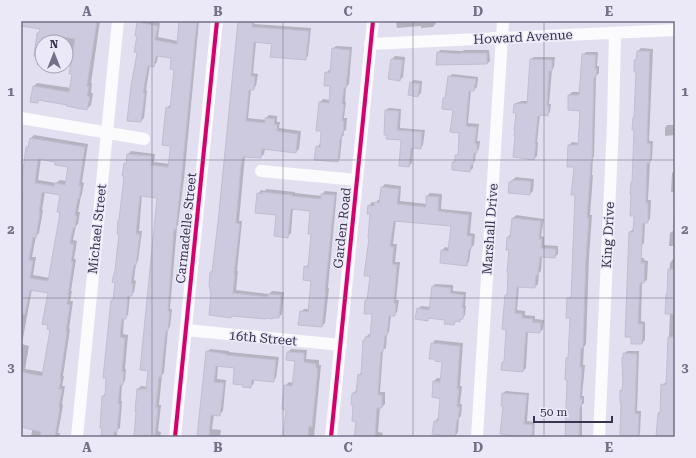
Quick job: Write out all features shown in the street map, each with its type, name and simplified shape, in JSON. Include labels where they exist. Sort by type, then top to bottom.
[{"type":"street","name":"Michael Street","points":[[77,437],[118,21]]},
{"type":"street","name":"Carmadelle Street","points":[[175,437],[217,21]]},
{"type":"street","name":"Garden Road","points":[[331,437],[373,21]]},
{"type":"street","name":"Marshall Drive","points":[[477,437],[503,21]]},
{"type":"street","name":"Howard Avenue","points":[[370,44],[615,33],[669,27]]},
{"type":"street","name":"King Drive","points":[[599,437],[614,124],[615,33]]},
{"type":"street","points":[[21,118],[144,139]]},
{"type":"street","points":[[261,171],[357,180]]},
{"type":"street","name":"16th Street","points":[[186,330],[341,345]]},
{"type":"building","points":[[22,21],[97,21],[87,86],[89,87],[87,96],[90,97],[87,110],[38,100],[38,103],[30,102],[33,86],[69,92],[72,74],[74,74],[75,39],[74,34],[37,34],[39,33],[40,29],[21,26]]},
{"type":"building","points":[[179,21],[197,21],[176,230],[174,229],[168,311],[170,312],[168,331],[166,331],[161,377],[159,377],[155,437],[134,437],[137,389],[146,389],[148,371],[140,370],[157,198],[140,196],[136,234],[140,234],[136,265],[134,265],[131,283],[133,284],[132,296],[128,296],[126,319],[122,319],[120,337],[125,338],[122,372],[124,372],[123,385],[120,385],[118,404],[120,404],[117,432],[114,432],[114,437],[102,437],[102,428],[100,428],[102,396],[105,396],[106,378],[103,378],[111,300],[113,300],[115,283],[112,282],[115,270],[119,234],[117,234],[124,176],[122,176],[124,163],[126,164],[127,154],[152,156],[151,165],[168,167],[170,151],[170,146],[162,145],[166,107],[170,108],[174,70],[170,69],[171,58],[156,56],[154,67],[148,66],[143,93],[145,93],[141,122],[127,121],[137,53],[134,52],[137,36],[135,36],[137,22],[158,26],[155,40],[177,44]]},
{"type":"building","points":[[238,21],[252,21],[252,27],[309,31],[306,60],[270,57],[272,44],[254,42],[251,76],[255,76],[254,90],[249,90],[246,121],[265,123],[265,118],[275,119],[274,124],[277,125],[277,131],[298,134],[296,153],[262,149],[261,158],[243,157],[241,165],[236,223],[240,224],[233,293],[268,297],[268,294],[281,295],[279,318],[272,319],[231,316],[231,318],[209,315],[211,292],[209,287],[210,272],[212,272],[218,222]]},
{"type":"building","points":[[332,48],[350,50],[346,88],[344,88],[342,104],[344,104],[342,121],[344,121],[343,134],[340,139],[338,162],[314,160],[316,146],[320,147],[321,131],[316,131],[319,102],[329,103],[330,86],[324,86],[325,72],[330,73]]},
{"type":"building","points":[[637,51],[650,51],[647,143],[651,144],[650,163],[647,163],[646,203],[648,203],[648,223],[643,223],[641,263],[645,263],[644,283],[640,283],[638,324],[643,324],[642,344],[631,344],[631,337],[625,337],[629,232],[633,232],[634,216],[630,216],[630,194],[632,182],[634,130],[632,130],[636,72],[634,72],[634,60],[636,60]]},
{"type":"building","points":[[437,52],[460,54],[487,53],[487,64],[436,65]]},
{"type":"building","points":[[582,54],[596,55],[595,69],[597,69],[596,77],[594,77],[592,161],[587,218],[589,218],[583,348],[581,348],[580,367],[582,367],[580,399],[582,399],[580,407],[579,437],[565,437],[567,380],[565,380],[566,358],[568,358],[570,318],[566,318],[567,298],[571,298],[575,195],[571,195],[574,167],[567,167],[568,145],[578,145],[580,111],[568,110],[568,95],[579,95]]},
{"type":"building","points":[[391,59],[403,60],[400,81],[388,79]]},
{"type":"building","points":[[530,59],[552,60],[552,71],[549,71],[547,106],[549,106],[548,116],[538,116],[534,160],[513,157],[516,113],[513,113],[514,104],[527,104]]},
{"type":"building","points":[[448,76],[476,79],[474,91],[469,91],[466,126],[477,127],[475,143],[477,144],[477,153],[474,153],[473,165],[471,165],[470,172],[452,170],[452,162],[455,162],[455,155],[458,155],[459,133],[450,132],[453,110],[442,109]]},
{"type":"building","points":[[410,82],[420,84],[418,97],[408,95]]},
{"type":"building","points":[[385,110],[399,111],[397,130],[422,132],[421,149],[411,148],[409,167],[399,166],[401,140],[386,139],[387,135],[384,135]]},
{"type":"building","points":[[30,138],[85,147],[79,186],[81,186],[75,215],[77,216],[70,244],[74,244],[67,304],[70,305],[59,389],[62,389],[60,408],[55,437],[40,437],[41,432],[21,427],[21,372],[42,376],[50,330],[47,329],[48,325],[42,324],[48,293],[30,290],[25,314],[21,314],[21,205],[23,193],[21,193],[21,187],[26,147],[28,147]],"holes":[[[38,159],[55,162],[55,165],[68,167],[65,185],[55,183],[54,186],[35,183]],[[42,192],[60,195],[57,212],[60,213],[48,281],[30,278],[33,261],[29,260],[33,237],[36,238]]]},
{"type":"building","points":[[512,180],[531,181],[530,195],[508,193],[509,182],[512,182]]},
{"type":"building","points":[[381,187],[399,189],[397,204],[426,207],[426,196],[439,197],[438,211],[469,215],[467,236],[472,236],[471,249],[469,249],[467,266],[440,263],[441,250],[448,251],[451,226],[394,221],[390,246],[394,247],[392,264],[397,265],[394,303],[396,303],[395,316],[389,316],[387,336],[385,336],[383,352],[381,352],[378,395],[382,395],[382,408],[377,408],[375,437],[354,437],[356,422],[352,421],[352,393],[356,393],[358,374],[361,375],[363,340],[365,340],[365,337],[370,337],[372,314],[364,314],[370,276],[364,276],[369,238],[370,214],[367,214],[368,205],[374,206],[374,202],[379,203]]},
{"type":"building","points":[[262,192],[321,199],[321,194],[335,195],[322,327],[298,325],[300,311],[308,312],[311,281],[303,280],[304,266],[308,267],[311,234],[308,234],[310,211],[291,209],[288,238],[274,236],[276,215],[255,213],[257,193],[262,194]]},
{"type":"building","points":[[512,218],[541,221],[539,239],[542,239],[541,248],[556,249],[555,258],[540,257],[535,288],[517,287],[515,313],[522,314],[522,318],[533,319],[532,322],[541,323],[540,333],[526,332],[523,372],[501,370],[502,362],[504,362],[506,330],[502,329],[505,295],[507,295],[509,250],[506,250],[507,237],[510,237]]},
{"type":"building","points":[[668,269],[675,270],[675,314],[665,314]]},
{"type":"building","points":[[432,286],[451,288],[450,293],[464,295],[462,308],[464,308],[463,319],[460,319],[460,322],[455,321],[454,325],[444,324],[445,320],[428,318],[428,321],[415,319],[417,308],[429,310]]},
{"type":"building","points":[[668,337],[675,337],[675,437],[656,437],[658,413],[660,413],[661,384],[666,385]]},
{"type":"building","points":[[431,343],[460,346],[457,407],[460,407],[455,437],[432,434],[434,421],[438,421],[440,399],[432,397],[433,381],[440,382],[442,362],[435,361],[435,359],[429,359]]},
{"type":"building","points":[[206,351],[226,355],[276,360],[274,382],[252,380],[251,388],[242,387],[243,385],[233,384],[234,368],[216,366],[214,382],[224,383],[220,416],[211,415],[209,437],[197,437]]},
{"type":"building","points":[[287,352],[304,353],[304,362],[316,364],[316,368],[318,369],[312,427],[309,426],[308,437],[283,437],[286,410],[282,409],[284,385],[292,386],[295,361],[286,360]]},
{"type":"building","points":[[623,353],[637,354],[635,413],[639,414],[638,437],[626,437],[626,435],[620,435],[620,390],[622,391]]},
{"type":"building","points":[[502,393],[527,395],[524,424],[533,425],[532,437],[514,437],[500,434],[503,406],[501,406]]},
{"type":"cycle path","points":[[175,437],[217,21]]},
{"type":"cycle path","points":[[331,437],[373,21]]}]
